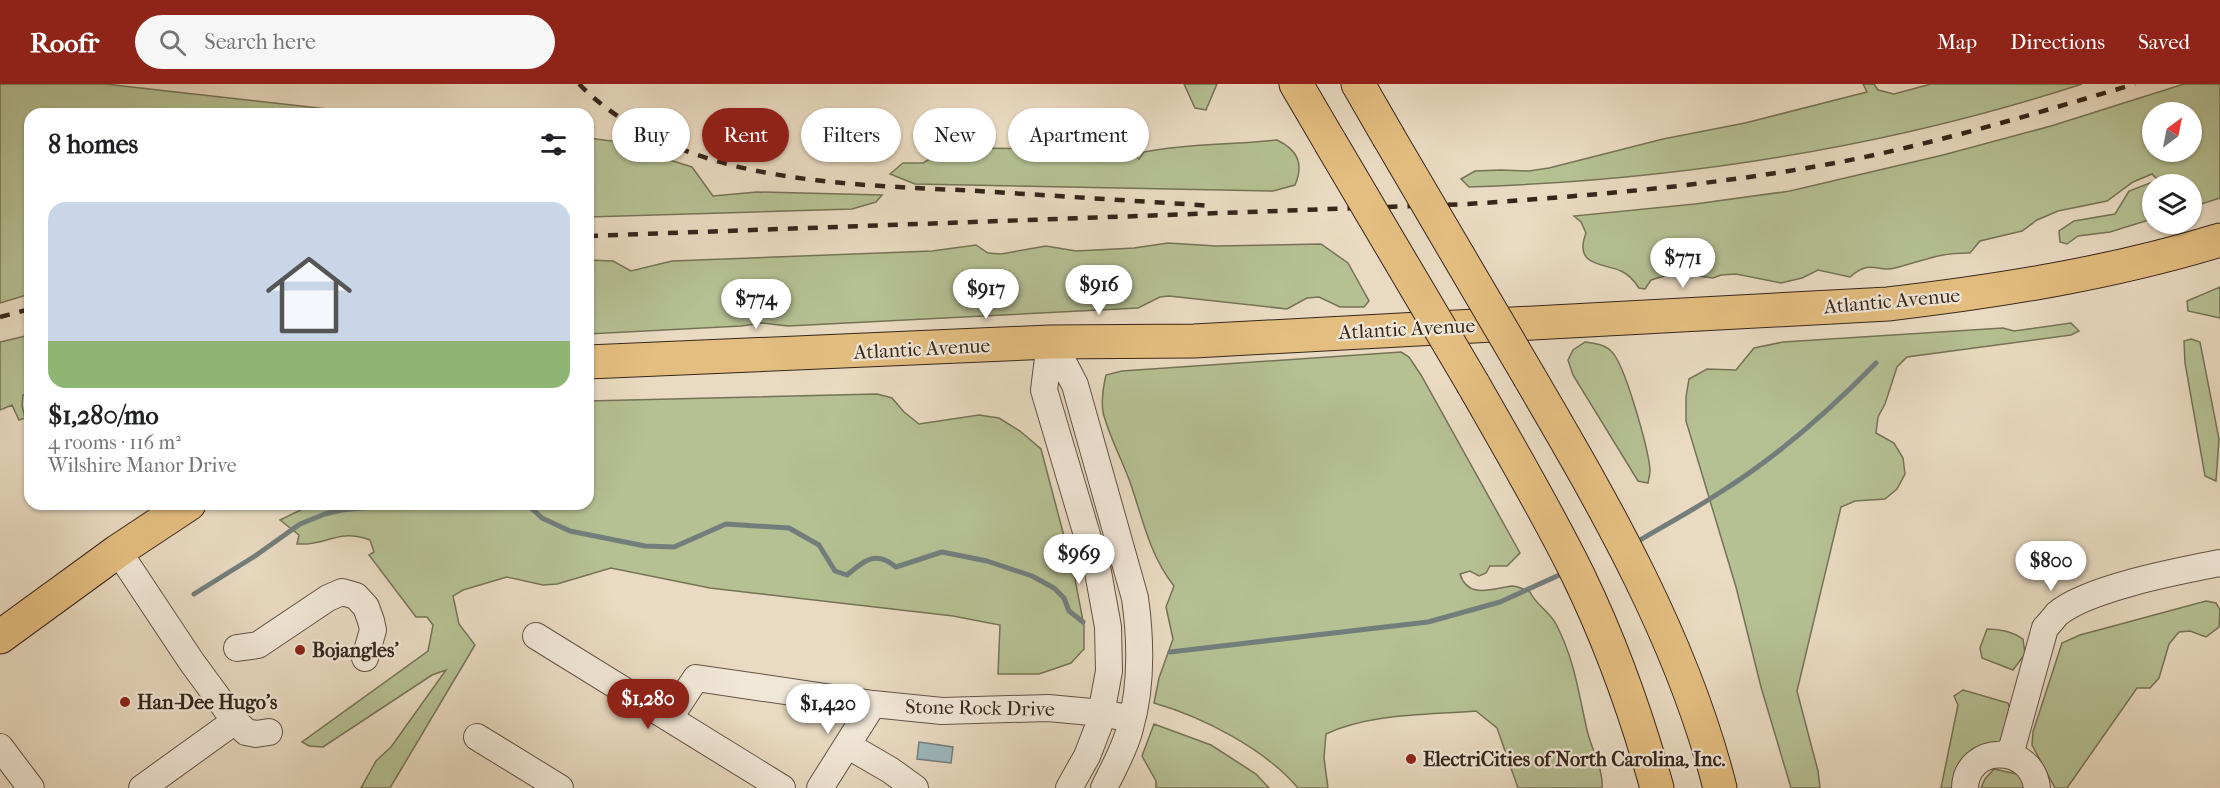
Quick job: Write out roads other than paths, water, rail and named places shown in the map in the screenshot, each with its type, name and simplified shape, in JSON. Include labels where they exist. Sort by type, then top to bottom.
[{"type":"main road","points":[[1296,84],[1537,495],[1579,576],[1629,701],[1657,788]]},
{"type":"main road","points":[[1358,84],[1530,378],[1611,522],[1676,654],[1720,788]]},
{"type":"main road","name":"Atlantic Avenue","points":[[594,362],[1050,342],[1194,341],[1888,304],[1978,294],[2064,279],[2220,240]]},
{"type":"main road","points":[[0,637],[118,551],[180,510]]},
{"type":"street","points":[[1050,342],[1075,385],[1135,598],[1140,662],[1132,719],[1127,739],[1104,788]]},
{"type":"street","points":[[1050,342],[1044,390],[1069,476],[1081,507],[1098,572],[1108,627],[1109,671],[1102,713],[1087,756],[1069,788]]},
{"type":"street","points":[[1081,507],[1108,501]]},
{"type":"street","points":[[118,551],[191,661],[235,721],[246,732],[256,734],[269,732]]},
{"type":"street","points":[[2010,755],[2045,628],[2058,613],[2096,595],[2155,576],[2220,563]]},
{"type":"street","points":[[237,648],[258,645],[328,598],[342,592],[356,596],[366,607],[371,621],[374,630],[365,658]]},
{"type":"street","points":[[536,636],[782,788]]},
{"type":"street","name":"Stone Rock Drive","points":[[670,717],[696,678],[873,704],[942,711],[1048,708],[1102,713],[1132,719]]},
{"type":"street","points":[[820,788],[873,704]]},
{"type":"street","points":[[141,788],[235,721]]},
{"type":"street","points":[[477,737],[560,788]]},
{"type":"street","points":[[847,745],[890,770],[915,788]]},
{"type":"street","points":[[0,747],[31,788]]},
{"type":"street","points":[[1965,788],[1965,782],[1971,769],[1982,759],[1995,754],[2010,755],[2023,761],[2032,772],[2037,788]]},
{"type":"water","points":[[919,742],[953,747],[951,763],[917,759]]},
{"type":"waterway","points":[[1635,543],[1709,500],[1782,449],[1821,416],[1876,363]]},
{"type":"waterway","points":[[194,594],[255,556],[300,524],[342,510]]},
{"type":"waterway","points":[[533,510],[542,518],[570,531],[645,546],[674,547],[726,524],[789,528],[819,545],[835,571],[847,575],[865,561],[876,558],[896,567],[942,552],[987,561],[1032,576],[1054,588],[1064,598],[1069,611],[1083,622]]},
{"type":"waterway","points":[[1170,652],[1428,622],[1500,602],[1566,572]]},
{"type":"railway","points":[[579,84],[619,117],[665,142],[714,160],[766,173],[874,186],[1214,206]]},
{"type":"railway","points":[[594,236],[1468,204],[1647,189],[1736,179],[1903,149],[2135,84]]},
{"type":"railway","points":[[0,317],[24,311]]},
{"type":"place","name":"Bojangles'","points":[[300,650]]},
{"type":"place","name":"Han-Dee Hugo's","points":[[125,702]]},
{"type":"place","name":"ElectriCities of North Carolina, Inc.","points":[[1411,759]]}]
